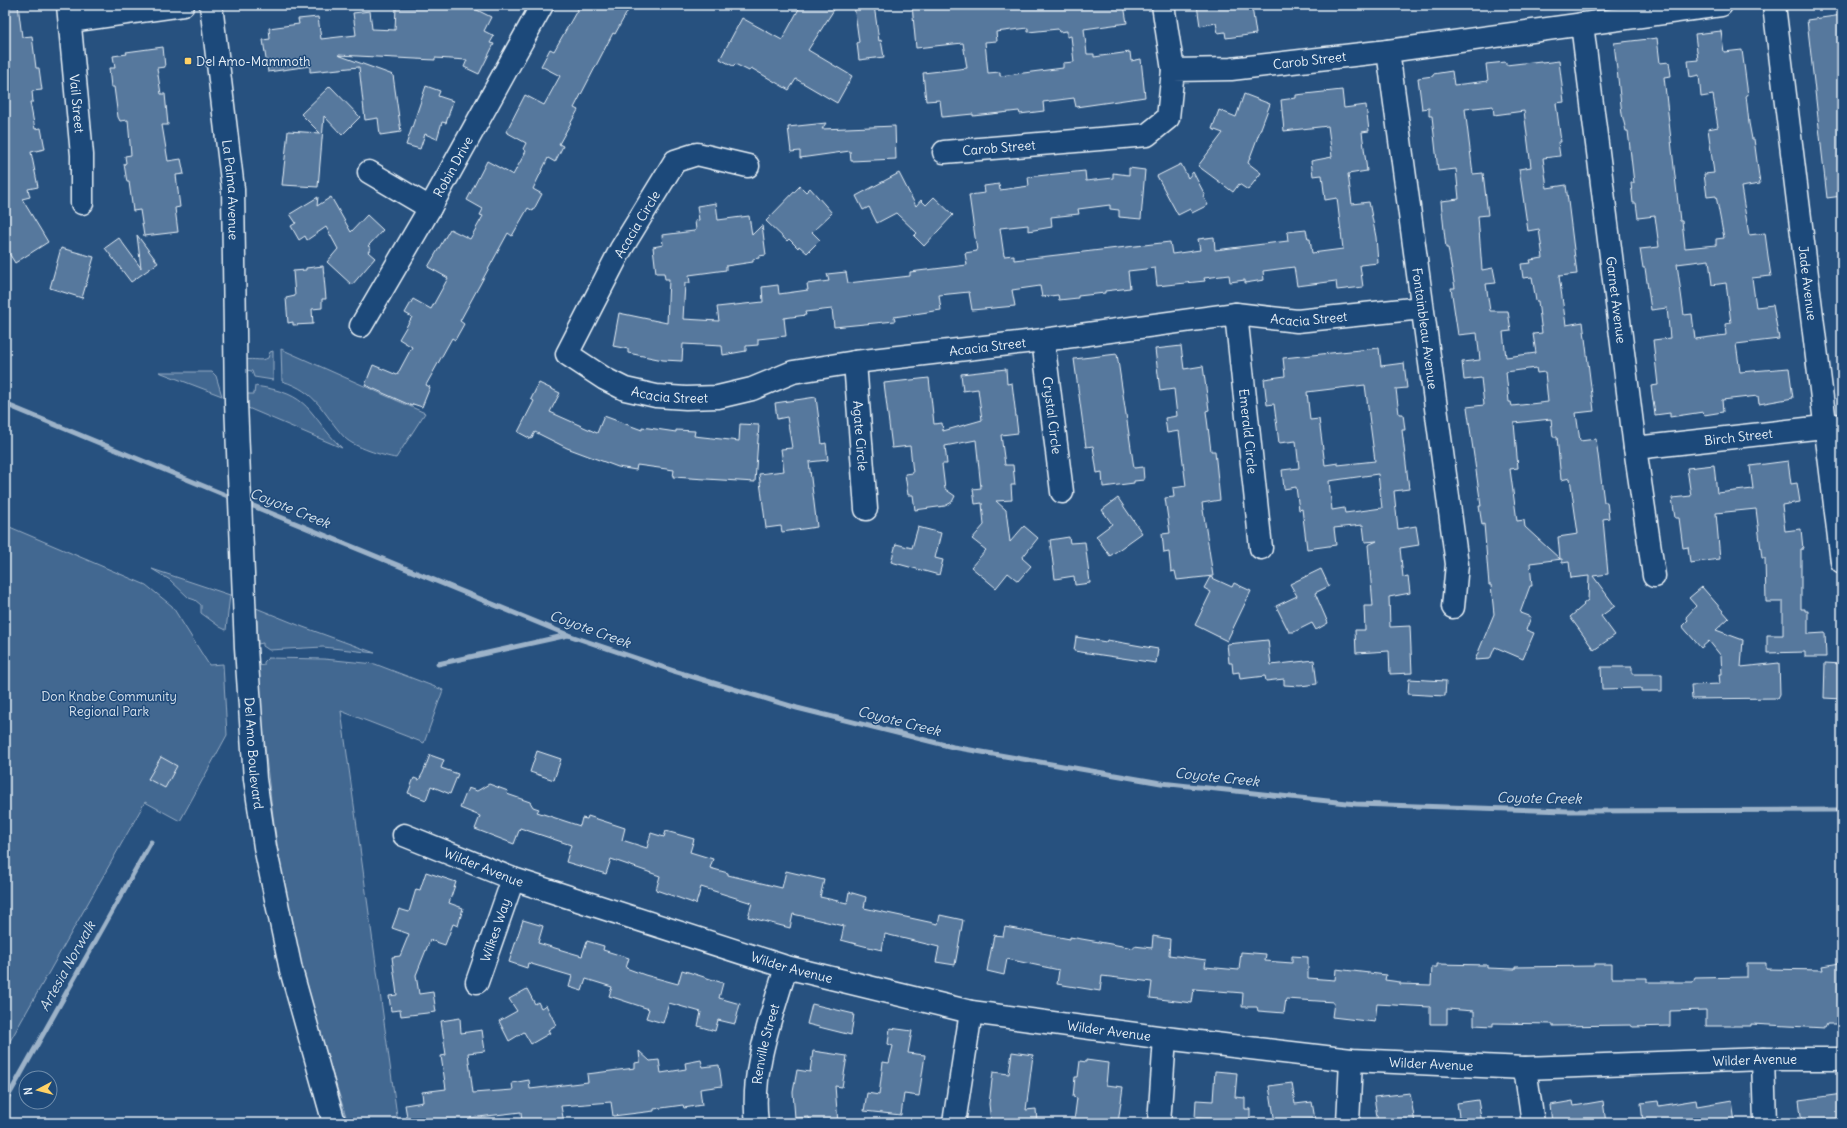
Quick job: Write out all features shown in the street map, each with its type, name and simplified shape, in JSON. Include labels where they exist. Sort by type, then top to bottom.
[{"type":"street","points":[[69,13],[183,5]]},
{"type":"street","name":"La Palma Avenue","points":[[212,5],[233,189],[235,375]]},
{"type":"street","points":[[1163,5],[1173,70]]},
{"type":"street","name":"Carob Street","points":[[944,152],[1147,135],[1168,118],[1173,70],[1231,69],[1388,51],[1721,5]]},
{"type":"street","name":"Jade Avenue","points":[[1774,5],[1834,426],[1842,562]]},
{"type":"street","name":"Robin Drive","points":[[361,326],[430,208],[540,6]]},
{"type":"street","name":"Vail Street","points":[[69,13],[82,154],[82,203]]},
{"type":"street","name":"Garnet Avenue","points":[[1582,24],[1635,448],[1654,576]]},
{"type":"street","name":"Fontainbleau Avenue","points":[[1388,51],[1457,564],[1453,607]]},
{"type":"street","name":"Acacia Circle","points":[[567,354],[622,249],[675,162],[697,154],[748,166]]},
{"type":"street","points":[[369,172],[430,208]]},
{"type":"street","name":"Acacia Street","points":[[567,354],[605,379],[626,389],[656,396],[686,398],[718,396],[752,389],[793,372],[854,362],[1043,340],[1236,314],[1297,321],[1422,308]]},
{"type":"street","name":"Emerald Circle","points":[[1236,314],[1261,548]]},
{"type":"street","name":"Crystal Circle","points":[[1043,340],[1062,492]]},
{"type":"street","name":"Agate Circle","points":[[854,362],[866,509]]},
{"type":"street","name":"Del Amo Boulevard","points":[[235,375],[244,604],[255,780],[265,847],[291,970],[334,1123]]},
{"type":"street","name":"Birch Street","points":[[1635,448],[1834,426]]},
{"type":"street","name":"Wilder Avenue","points":[[404,834],[513,879],[786,967],[971,1012],[1165,1038],[1351,1060],[1525,1068],[1763,1059],[1842,1059]]},
{"type":"street","name":"Wilkes Way","points":[[477,982],[513,879]]},
{"type":"street","name":"Renville Street","points":[[758,1123],[757,1089],[763,1045],[786,967]]},
{"type":"street","points":[[954,1123],[971,1012]]},
{"type":"street","points":[[1159,1123],[1165,1038]]},
{"type":"street","points":[[1763,1059],[1765,1123]]},
{"type":"street","points":[[1348,1123],[1351,1060]]},
{"type":"street","points":[[1525,1068],[1533,1123]]},
{"type":"green space","points":[[281,349],[425,413],[396,458],[369,451],[349,441],[337,429],[312,397],[304,391],[282,381]]},
{"type":"green space","points":[[273,351],[273,380],[254,377],[252,371],[246,370],[245,360],[265,359],[268,358],[270,352]]},
{"type":"green space","points":[[159,372],[212,372],[216,376],[222,396]]},
{"type":"green space","points":[[255,386],[288,394],[299,400],[307,407],[330,436],[342,448],[248,408],[247,394],[254,394]]},
{"type":"green space","name":"Don Knabe Community Regional Park","points":[[5,525],[146,585],[172,606],[209,665],[223,664],[227,735],[180,821],[145,802],[5,1050]]},
{"type":"green space","points":[[152,569],[230,595],[226,630],[201,613],[201,605],[195,600],[189,598],[170,580]]},
{"type":"green space","points":[[256,608],[375,653],[323,647],[269,650],[263,646],[263,643],[258,644]]},
{"type":"green space","points":[[268,658],[324,659],[375,664],[443,690],[424,743],[341,711],[398,1123],[348,1123],[307,990],[282,876],[272,806],[258,666],[264,665],[264,662]]},
{"type":"building","points":[[5,5],[18,5],[22,37],[32,36],[36,68],[39,68],[42,90],[32,91],[33,102],[30,102],[35,129],[41,128],[45,149],[31,152],[38,187],[28,189],[30,197],[22,199],[48,242],[15,263],[5,247],[5,168],[8,168],[5,147]]},
{"type":"building","points":[[437,5],[467,5],[491,17],[484,31],[494,36],[490,43],[494,44],[479,74],[464,67],[467,60],[435,58],[435,60],[338,55],[393,75],[401,132],[380,135],[378,118],[365,120],[359,67],[310,72],[310,66],[268,72],[263,40],[270,39],[269,28],[299,24],[298,19],[318,17],[321,39],[356,35],[353,13],[370,11],[372,29],[395,30],[396,7],[437,8]]},
{"type":"building","points":[[580,5],[631,5],[615,34],[613,33],[574,108],[578,110],[559,144],[563,146],[555,162],[548,158],[533,189],[542,194],[533,211],[528,208],[512,236],[508,233],[460,321],[464,324],[455,340],[452,338],[426,385],[430,387],[422,407],[413,404],[412,406],[365,385],[373,365],[397,375],[412,347],[399,339],[412,317],[405,313],[413,299],[431,309],[448,278],[428,267],[450,229],[470,239],[483,216],[480,215],[483,209],[467,200],[487,161],[513,175],[526,151],[523,149],[526,143],[506,132],[525,95],[544,105],[560,76],[541,66],[550,49],[554,51]]},
{"type":"building","points":[[801,5],[837,5],[808,50],[852,76],[837,103],[796,79],[789,90],[751,68],[749,71],[735,64],[733,66],[720,59],[742,18],[782,40]]},
{"type":"building","points":[[854,5],[874,5],[879,41],[881,40],[884,57],[859,60],[857,43],[859,42]]},
{"type":"building","points":[[912,5],[1124,5],[1127,23],[1084,29],[1087,54],[1094,54],[1094,57],[1130,52],[1131,61],[1141,59],[1145,97],[1076,107],[1074,98],[1043,102],[1044,111],[1020,114],[1019,111],[973,116],[973,114],[942,117],[940,100],[926,101],[923,73],[967,68],[963,43],[916,48]],"holes":[[[1028,28],[1028,32],[1058,29],[1059,32],[1067,31],[1067,37],[1071,36],[1074,62],[1063,63],[1063,68],[1000,76],[1000,72],[988,73],[985,42],[997,41],[996,32]]]},
{"type":"building","points":[[1197,5],[1242,5],[1242,9],[1252,7],[1256,34],[1226,38],[1225,32],[1218,33],[1216,23],[1200,26]]},
{"type":"building","points":[[1842,15],[1842,196],[1827,198],[1807,20]]},
{"type":"building","points":[[1721,31],[1724,52],[1742,50],[1748,95],[1746,95],[1749,123],[1752,139],[1754,139],[1760,184],[1741,187],[1749,235],[1765,233],[1771,276],[1752,278],[1756,307],[1773,305],[1779,339],[1736,344],[1740,372],[1789,368],[1793,398],[1759,404],[1758,396],[1722,400],[1723,412],[1704,415],[1703,412],[1670,417],[1670,413],[1655,415],[1651,386],[1658,385],[1653,340],[1670,338],[1667,308],[1651,310],[1645,268],[1643,268],[1640,249],[1659,247],[1655,216],[1638,218],[1636,203],[1633,203],[1631,183],[1634,183],[1628,131],[1626,131],[1622,114],[1614,43],[1657,38],[1660,63],[1669,62],[1671,76],[1664,77],[1680,221],[1682,221],[1685,248],[1716,245],[1716,239],[1724,238],[1716,196],[1707,197],[1704,174],[1714,173],[1708,129],[1718,127],[1713,95],[1701,97],[1699,75],[1690,77],[1688,61],[1698,60],[1695,34]],"holes":[[[1709,260],[1712,285],[1726,283],[1731,323],[1725,324],[1726,335],[1695,339],[1692,314],[1684,315],[1677,264]]]},
{"type":"building","points":[[163,47],[165,67],[157,68],[161,94],[165,94],[168,125],[162,125],[168,161],[181,159],[184,174],[176,175],[180,207],[175,208],[178,232],[144,236],[140,210],[133,211],[129,182],[127,182],[124,164],[126,163],[125,156],[131,155],[128,120],[120,121],[118,117],[114,87],[111,87],[109,68],[115,68],[113,56],[127,54],[126,52]]},
{"type":"building","points":[[1541,61],[1542,63],[1559,61],[1564,102],[1556,103],[1561,142],[1558,142],[1560,156],[1543,158],[1547,188],[1566,185],[1577,274],[1559,276],[1566,325],[1583,322],[1594,411],[1576,413],[1580,441],[1596,439],[1604,502],[1607,502],[1609,518],[1603,519],[1608,574],[1593,576],[1615,606],[1601,616],[1615,635],[1594,650],[1570,617],[1588,600],[1589,576],[1571,578],[1569,562],[1562,563],[1562,559],[1530,563],[1532,586],[1530,586],[1520,613],[1531,617],[1526,630],[1534,633],[1523,659],[1495,647],[1490,659],[1475,660],[1494,614],[1491,585],[1489,585],[1484,524],[1482,525],[1479,506],[1481,506],[1467,407],[1484,405],[1481,378],[1464,380],[1462,362],[1480,360],[1477,333],[1458,335],[1451,288],[1455,288],[1448,248],[1446,248],[1441,201],[1459,199],[1456,169],[1438,171],[1432,116],[1429,116],[1429,108],[1422,109],[1418,78],[1452,71],[1454,85],[1488,81],[1486,64],[1506,62],[1506,65]],"holes":[[[1493,106],[1494,115],[1524,111],[1531,167],[1519,169],[1528,231],[1539,229],[1543,258],[1530,260],[1531,263],[1521,264],[1523,278],[1532,277],[1536,301],[1538,301],[1542,333],[1533,334],[1536,353],[1506,357],[1503,332],[1511,331],[1508,311],[1490,311],[1486,284],[1496,283],[1493,268],[1482,270],[1478,216],[1488,215],[1483,173],[1473,174],[1465,109]],[[1536,368],[1537,373],[1545,372],[1548,402],[1512,406],[1511,402],[1509,402],[1506,372]],[[1551,419],[1553,437],[1557,437],[1561,480],[1570,478],[1578,534],[1558,537],[1560,559],[1525,527],[1524,520],[1517,521],[1510,469],[1518,468],[1514,423]]]},
{"type":"building","points":[[330,86],[360,117],[342,135],[324,116],[318,187],[282,185],[288,131],[320,133],[301,114]]},
{"type":"building","points":[[426,86],[440,91],[438,96],[453,101],[446,123],[442,122],[437,139],[425,134],[420,149],[406,145]]},
{"type":"building","points":[[1342,90],[1344,108],[1366,105],[1369,131],[1362,132],[1367,171],[1348,174],[1352,204],[1369,202],[1376,237],[1378,263],[1360,265],[1363,287],[1337,290],[1336,281],[1297,286],[1294,267],[1263,271],[1264,280],[1245,283],[1245,280],[1230,282],[1229,275],[1204,278],[1205,281],[1157,286],[1155,268],[1128,271],[1130,288],[1078,296],[1078,298],[1059,300],[1058,295],[1042,297],[1040,286],[1012,290],[1015,306],[972,310],[969,292],[939,295],[941,310],[894,317],[895,321],[834,327],[832,309],[805,312],[806,315],[784,318],[786,336],[758,339],[758,345],[746,346],[746,351],[723,355],[722,346],[683,344],[682,361],[663,360],[628,353],[628,349],[613,346],[619,313],[667,323],[669,279],[665,279],[664,273],[656,273],[653,247],[663,245],[662,235],[696,230],[695,221],[699,220],[697,206],[716,203],[718,220],[749,216],[752,235],[762,225],[766,255],[753,259],[753,262],[726,266],[726,270],[689,275],[690,283],[685,283],[683,319],[719,321],[717,307],[763,302],[762,287],[778,285],[779,294],[808,290],[807,284],[829,281],[827,274],[846,272],[848,283],[910,276],[910,272],[967,265],[965,253],[977,251],[969,195],[985,193],[984,186],[999,184],[1000,190],[1029,186],[1028,177],[1046,175],[1085,171],[1086,181],[1113,178],[1113,173],[1129,175],[1129,168],[1145,170],[1141,219],[1119,217],[1119,210],[1110,209],[1110,205],[1078,209],[1079,214],[1051,217],[1052,227],[1028,231],[1028,225],[1000,228],[1004,256],[1014,255],[1014,260],[1170,242],[1172,254],[1200,250],[1198,239],[1214,237],[1215,250],[1288,241],[1287,232],[1306,230],[1308,239],[1310,239],[1312,253],[1343,249],[1337,198],[1325,200],[1322,175],[1313,176],[1311,161],[1332,157],[1328,126],[1284,131],[1281,100],[1296,98],[1296,95]]},
{"type":"building","points":[[1244,94],[1270,104],[1248,163],[1261,173],[1248,190],[1239,184],[1233,192],[1198,166],[1223,133],[1212,129],[1219,110],[1236,117]]},
{"type":"building","points":[[826,123],[822,129],[895,126],[896,159],[851,161],[850,151],[800,158],[800,151],[791,152],[788,127]]},
{"type":"building","points":[[1181,164],[1188,178],[1193,172],[1205,195],[1203,196],[1208,205],[1192,213],[1190,209],[1178,215],[1157,176]]},
{"type":"building","points":[[899,173],[916,206],[921,200],[926,205],[934,197],[953,215],[924,246],[914,236],[917,233],[896,213],[877,223],[869,207],[863,210],[856,196]]},
{"type":"building","points":[[800,186],[806,192],[810,188],[832,213],[812,232],[820,240],[807,253],[799,246],[798,248],[789,239],[787,241],[766,221]]},
{"type":"building","points":[[318,197],[317,206],[331,197],[351,232],[367,215],[383,230],[368,246],[371,248],[368,252],[375,258],[352,285],[327,262],[338,249],[326,227],[307,240],[305,236],[299,240],[291,226],[296,223],[290,214]]},
{"type":"building","points":[[137,235],[158,263],[131,282],[105,248],[119,238],[141,268]]},
{"type":"building","points":[[61,248],[94,257],[82,298],[50,288]]},
{"type":"building","points":[[323,266],[326,299],[322,299],[322,308],[312,309],[313,324],[293,325],[293,322],[288,323],[286,298],[295,296],[293,271]]},
{"type":"building","points":[[1181,346],[1184,369],[1203,366],[1209,410],[1206,411],[1211,451],[1215,451],[1220,500],[1202,503],[1213,576],[1177,580],[1175,571],[1171,572],[1169,552],[1164,553],[1162,534],[1170,533],[1165,498],[1174,497],[1173,488],[1186,486],[1179,431],[1167,433],[1165,418],[1177,416],[1174,389],[1160,391],[1155,349]]},
{"type":"building","points":[[1379,348],[1381,366],[1404,363],[1407,388],[1396,389],[1399,414],[1403,414],[1405,430],[1402,430],[1409,489],[1394,491],[1398,529],[1416,526],[1419,545],[1400,548],[1403,577],[1408,576],[1410,593],[1389,597],[1390,627],[1410,626],[1412,673],[1390,674],[1389,651],[1356,653],[1355,630],[1365,630],[1364,606],[1373,606],[1368,545],[1377,541],[1365,542],[1363,525],[1334,528],[1336,545],[1307,549],[1302,509],[1299,510],[1296,487],[1284,489],[1282,470],[1299,468],[1296,441],[1279,443],[1274,404],[1267,405],[1264,379],[1285,376],[1283,358]],"holes":[[[1365,385],[1375,461],[1325,465],[1319,419],[1310,420],[1307,392]],[[1378,474],[1382,508],[1345,513],[1344,508],[1332,510],[1329,481]]]},
{"type":"building","points":[[1117,354],[1134,468],[1143,467],[1144,480],[1134,481],[1134,483],[1103,487],[1102,472],[1097,473],[1093,446],[1086,447],[1074,359]]},
{"type":"building","points":[[1006,369],[1007,384],[1012,383],[1018,433],[1001,435],[1005,465],[1013,465],[1015,485],[1011,485],[1012,500],[996,501],[1006,510],[1010,542],[1024,526],[1038,538],[1022,558],[1031,566],[1018,581],[1008,573],[996,588],[971,567],[986,550],[972,539],[984,525],[982,503],[975,504],[973,489],[981,488],[976,440],[945,446],[947,464],[942,464],[945,489],[955,496],[952,502],[945,506],[915,510],[913,495],[908,495],[905,474],[913,473],[910,446],[892,448],[884,383],[929,378],[934,424],[942,423],[943,431],[982,420],[978,389],[963,391],[961,374]]},
{"type":"building","points":[[539,383],[560,393],[550,412],[597,433],[604,416],[642,430],[642,427],[676,432],[676,430],[695,431],[694,436],[739,441],[740,424],[759,425],[755,482],[673,477],[674,470],[637,465],[636,470],[618,467],[567,448],[535,432],[531,439],[518,432],[534,401],[531,399]]},
{"type":"building","points":[[816,397],[822,444],[826,443],[828,460],[809,462],[817,527],[782,532],[781,526],[766,528],[759,474],[784,471],[781,449],[792,448],[787,417],[777,419],[775,403]]},
{"type":"building","points":[[1788,461],[1791,484],[1797,483],[1800,502],[1782,505],[1785,531],[1801,529],[1803,549],[1801,549],[1801,609],[1808,611],[1808,634],[1825,633],[1826,657],[1805,657],[1805,652],[1767,653],[1767,635],[1783,635],[1783,602],[1766,602],[1765,558],[1762,558],[1756,509],[1716,513],[1720,559],[1690,563],[1688,547],[1683,548],[1679,518],[1675,518],[1672,498],[1691,496],[1687,468],[1714,465],[1717,493],[1753,489],[1750,466]]},
{"type":"building","points":[[1118,498],[1142,533],[1110,556],[1096,536],[1112,524],[1102,510]]},
{"type":"building","points":[[918,527],[941,533],[935,558],[943,560],[939,575],[891,562],[896,544],[912,548]]},
{"type":"building","points":[[1069,537],[1070,543],[1085,542],[1090,583],[1075,585],[1074,576],[1055,579],[1050,540]]},
{"type":"building","points":[[1321,569],[1329,586],[1315,593],[1328,623],[1316,630],[1312,623],[1294,632],[1289,632],[1276,606],[1297,596],[1290,584]]},
{"type":"building","points":[[1210,577],[1232,587],[1234,583],[1251,591],[1227,641],[1195,625],[1211,592],[1204,588]]},
{"type":"building","points":[[1702,587],[1729,618],[1716,630],[1743,640],[1741,667],[1779,663],[1780,694],[1778,698],[1692,699],[1691,685],[1720,684],[1719,674],[1722,674],[1721,656],[1709,641],[1701,648],[1682,626],[1688,620],[1686,617],[1696,606],[1689,598]]},
{"type":"building","points":[[1076,637],[1106,642],[1107,640],[1158,649],[1156,663],[1074,651]]},
{"type":"building","points":[[1268,640],[1271,665],[1314,660],[1317,684],[1300,686],[1284,685],[1284,679],[1266,681],[1265,676],[1240,679],[1239,672],[1233,673],[1232,663],[1229,663],[1227,644]]},
{"type":"building","points":[[1825,663],[1842,664],[1842,699],[1824,698]]},
{"type":"building","points":[[1601,667],[1632,667],[1632,674],[1662,674],[1662,691],[1641,691],[1641,688],[1602,689]]},
{"type":"building","points":[[1409,679],[1446,681],[1445,696],[1408,694]]},
{"type":"building","points":[[537,751],[561,759],[554,780],[530,772]]},
{"type":"building","points":[[430,755],[444,760],[441,768],[458,774],[450,794],[431,786],[426,800],[408,793],[414,778],[419,780]]},
{"type":"building","points":[[161,757],[177,766],[165,788],[148,779]]},
{"type":"building","points":[[489,784],[508,791],[507,794],[530,802],[533,807],[539,809],[537,812],[580,826],[582,818],[587,819],[588,816],[625,828],[622,840],[647,848],[651,833],[664,837],[666,831],[694,839],[690,852],[713,859],[710,868],[728,873],[728,875],[782,888],[786,871],[824,880],[820,897],[847,903],[849,892],[866,897],[864,908],[938,924],[940,915],[963,920],[955,965],[936,962],[939,947],[885,934],[882,950],[841,940],[844,926],[793,914],[790,928],[748,917],[752,903],[701,887],[696,904],[656,890],[660,876],[611,859],[606,874],[566,862],[571,845],[520,828],[514,844],[475,829],[480,816],[460,808],[468,788],[477,791]]},
{"type":"building","points":[[426,872],[456,882],[449,903],[463,908],[458,926],[453,924],[445,945],[430,940],[416,975],[419,994],[433,992],[436,1012],[401,1016],[400,1010],[391,1011],[389,996],[397,995],[392,957],[400,956],[409,934],[392,928],[399,909],[409,912],[416,889],[420,890]]},
{"type":"building","points":[[523,920],[543,926],[538,943],[582,956],[587,941],[604,946],[603,950],[629,958],[626,968],[645,975],[678,984],[682,970],[723,983],[719,998],[740,1004],[735,1024],[718,1020],[715,1031],[698,1026],[701,1012],[669,1003],[663,1023],[646,1018],[649,1009],[609,996],[612,987],[586,979],[582,991],[569,987],[572,976],[528,963],[527,968],[509,962]]},
{"type":"building","points":[[1005,927],[1070,939],[1070,937],[1134,948],[1134,946],[1152,948],[1153,936],[1170,939],[1169,955],[1206,960],[1205,967],[1239,970],[1241,952],[1266,954],[1265,961],[1292,963],[1292,956],[1308,957],[1308,978],[1335,980],[1336,969],[1386,975],[1385,980],[1400,982],[1400,984],[1431,985],[1432,967],[1437,967],[1437,964],[1487,965],[1487,968],[1515,969],[1515,967],[1594,966],[1594,964],[1612,964],[1612,978],[1647,978],[1647,982],[1693,982],[1695,978],[1747,977],[1747,963],[1766,963],[1766,969],[1823,970],[1822,966],[1840,963],[1842,982],[1840,982],[1840,1024],[1827,1024],[1825,1028],[1751,1024],[1751,1026],[1706,1026],[1706,1010],[1670,1011],[1670,1026],[1553,1026],[1553,1024],[1493,1023],[1493,1026],[1474,1025],[1474,1011],[1447,1009],[1447,1024],[1430,1024],[1430,1007],[1377,1004],[1375,1022],[1332,1017],[1334,1002],[1286,999],[1284,1013],[1258,1011],[1257,1007],[1242,1007],[1243,993],[1194,989],[1192,1003],[1150,998],[1152,982],[1102,976],[1100,991],[1057,984],[1059,970],[1007,959],[1004,975],[987,971],[994,935],[1003,936]]},
{"type":"building","points":[[527,989],[535,1004],[538,1002],[541,1008],[546,1005],[556,1025],[548,1030],[550,1033],[531,1044],[524,1032],[509,1041],[499,1021],[517,1011],[509,999]]},
{"type":"building","points":[[812,1004],[854,1014],[851,1035],[807,1024]]},
{"type":"building","points":[[460,1018],[461,1033],[482,1030],[485,1051],[468,1053],[473,1093],[513,1090],[512,1083],[529,1080],[530,1089],[588,1082],[587,1074],[635,1068],[635,1063],[640,1062],[639,1051],[650,1061],[659,1060],[661,1073],[686,1069],[685,1063],[701,1060],[703,1067],[719,1065],[722,1086],[700,1089],[702,1105],[684,1108],[683,1105],[654,1109],[654,1111],[613,1116],[611,1102],[561,1106],[564,1123],[522,1123],[521,1112],[470,1118],[471,1123],[408,1123],[405,1105],[423,1102],[422,1092],[446,1089],[441,1056],[446,1055],[441,1021]]},
{"type":"building","points":[[890,1028],[912,1031],[908,1053],[925,1055],[919,1096],[904,1094],[901,1115],[864,1111],[867,1093],[879,1095],[883,1062],[889,1063],[893,1046],[888,1044]]},
{"type":"building","points":[[813,1051],[847,1056],[842,1087],[835,1086],[838,1123],[810,1123],[809,1117],[795,1118],[793,1092],[797,1070],[810,1072]]},
{"type":"building","points":[[1012,1052],[1033,1055],[1026,1110],[1036,1109],[1037,1123],[1006,1123],[1005,1121],[991,1122],[989,1104],[993,1072],[1009,1074]]},
{"type":"building","points":[[1086,1060],[1108,1063],[1106,1085],[1123,1087],[1118,1123],[1079,1123],[1074,1121],[1077,1098],[1073,1097],[1075,1077],[1078,1077],[1080,1061],[1086,1062]]},
{"type":"building","points":[[1215,1071],[1237,1073],[1235,1097],[1245,1098],[1245,1109],[1250,1109],[1250,1123],[1232,1123],[1232,1120],[1195,1118],[1196,1100],[1213,1101]]},
{"type":"building","points":[[1292,1083],[1295,1104],[1312,1102],[1315,1119],[1275,1123],[1269,1086]]},
{"type":"building","points":[[1410,1093],[1415,1123],[1378,1123],[1374,1097]]},
{"type":"building","points":[[1842,1094],[1842,1118],[1802,1123],[1799,1100]]},
{"type":"building","points":[[1478,1100],[1482,1123],[1460,1123],[1457,1103]]},
{"type":"building","points":[[1696,1100],[1697,1106],[1732,1100],[1735,1123],[1643,1123],[1641,1103],[1658,1101],[1659,1106]]},
{"type":"building","points":[[1573,1101],[1574,1106],[1603,1101],[1606,1123],[1552,1123],[1550,1105]]},
{"type":"waterway","name":"Coyote Creek","points":[[5,404],[235,499]]},
{"type":"waterway","name":"Coyote Creek","points":[[246,503],[568,635],[674,671],[797,708],[953,747],[1161,783],[1356,804],[1568,811],[1842,810]]},
{"type":"waterway","name":"Artesia Norwalk","points":[[438,664],[568,635]]},
{"type":"waterway","name":"Artesia Norwalk","points":[[5,1102],[151,842]]},
{"type":"place","name":"Del Amo-Mammoth","points":[[188,61]]}]
